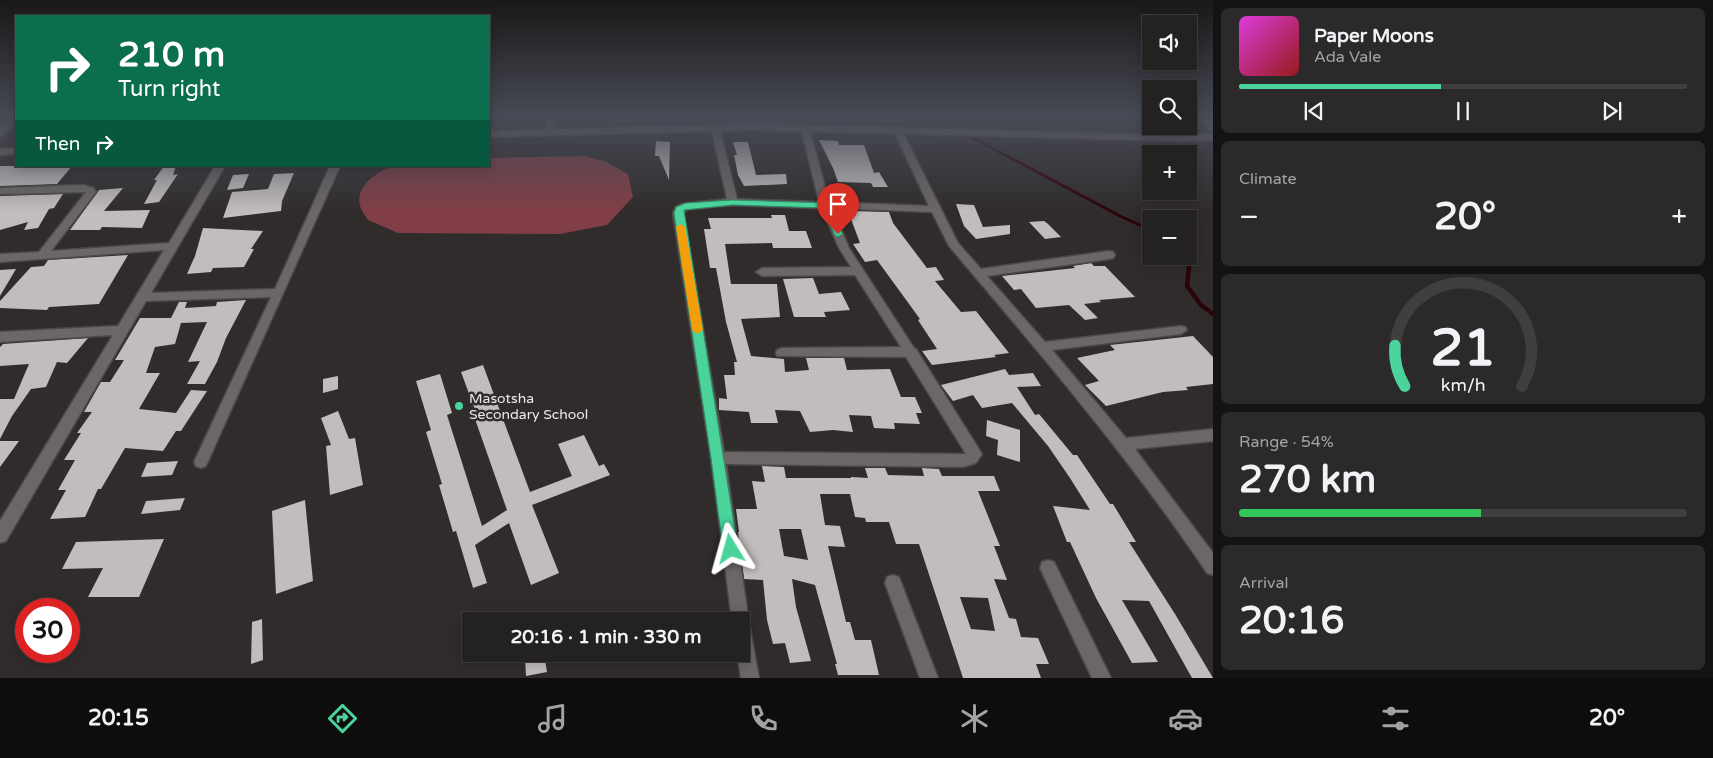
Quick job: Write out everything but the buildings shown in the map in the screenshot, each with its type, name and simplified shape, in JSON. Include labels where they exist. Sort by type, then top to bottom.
[{"type":"street","points":[[720,149],[733,202]]},
{"type":"street","points":[[718,458],[963,461],[971,459],[974,454],[972,447],[844,248],[825,205],[811,149]]},
{"type":"street","points":[[907,149],[953,244],[1042,347],[1122,444],[1180,518],[1213,567]]},
{"type":"street","points":[[0,152],[15,151]]},
{"type":"street","points":[[0,536],[144,297],[219,167]]},
{"type":"street","points":[[201,462],[335,167]]},
{"type":"street","points":[[0,190],[83,188],[90,190],[91,192],[43,254]]},
{"type":"street","points":[[740,612],[718,458],[678,213],[680,209],[686,206],[733,202],[937,209]]},
{"type":"street","points":[[0,258],[172,246]]},
{"type":"street","points":[[979,273],[1109,255]]},
{"type":"street","points":[[762,272],[859,270]]},
{"type":"street","points":[[144,297],[279,293]]},
{"type":"street","points":[[0,337],[123,330]]},
{"type":"street","points":[[1042,347],[1181,330]]},
{"type":"street","points":[[782,353],[912,352]]},
{"type":"street","points":[[1122,444],[1213,436]]},
{"type":"street","points":[[1048,568],[1102,678]]},
{"type":"street","points":[[893,583],[929,678]]},
{"type":"street","points":[[747,662],[750,678]]},
{"type":"shaded area","points":[[585,156],[604,161],[628,174],[633,197],[607,225],[560,234],[398,233],[368,220],[360,206],[359,199],[364,186],[374,176],[390,167],[490,167],[490,158]]},
{"type":"waterway","points":[[993,149],[1142,226]]},
{"type":"waterway","points":[[1188,265],[1187,286],[1201,305],[1213,314]]},
{"type":"slow traffic","points":[[681,227],[697,330]]},
{"type":"place","name":"Masotsha Secondary School","points":[[459,406]]},
{"type":"route","points":[[731,549],[678,213],[680,209],[686,206],[733,202],[825,205],[838,234]]}]
